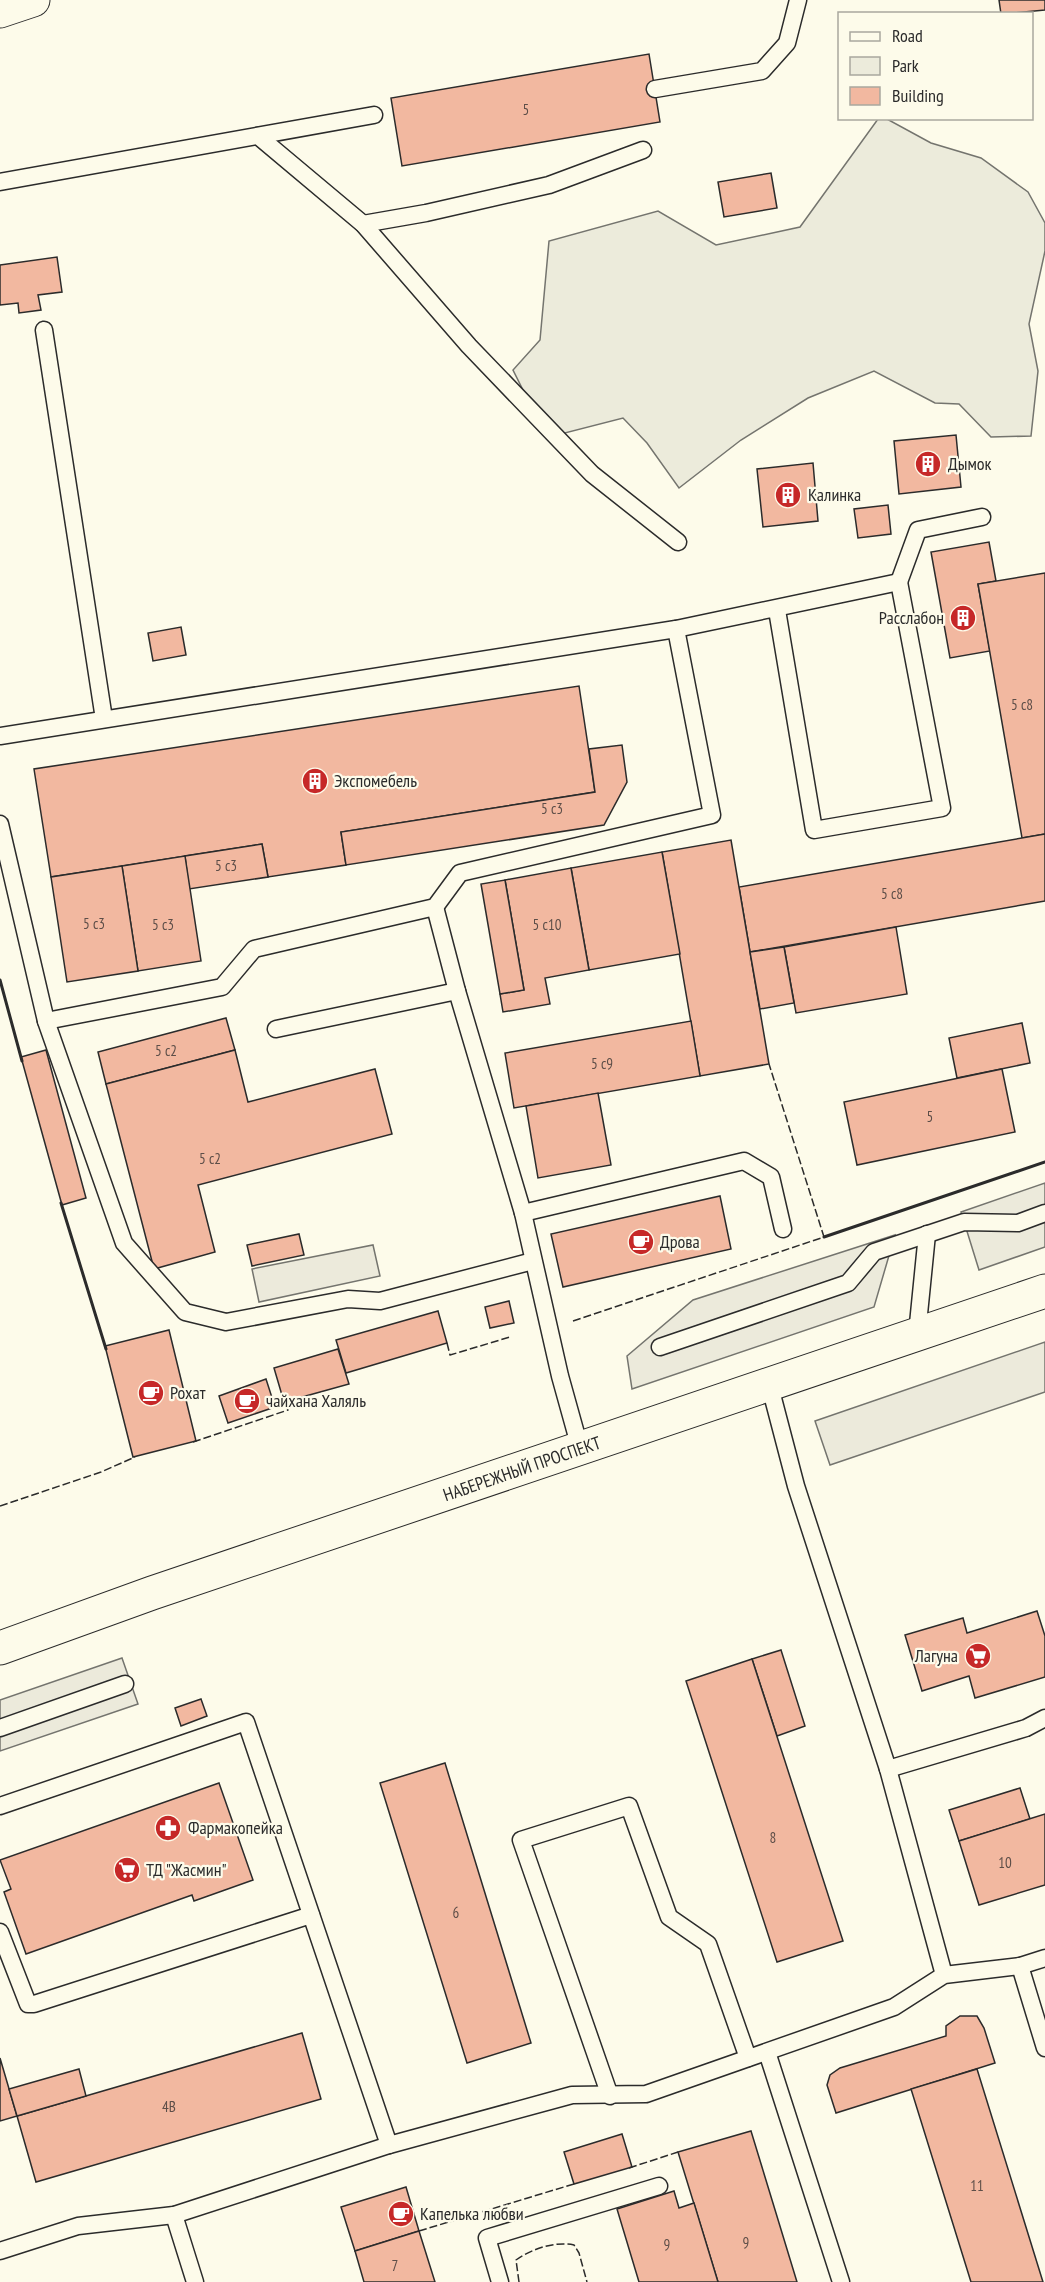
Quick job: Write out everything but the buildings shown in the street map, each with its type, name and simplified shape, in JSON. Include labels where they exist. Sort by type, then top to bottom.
[{"type":"main road","points":[[0,11],[33,0]]},
{"type":"main road","name":"НАБЕРЕЖНЫЙ ПРОСПЕКТ","points":[[0,1648],[769,1383],[1045,1291]]},
{"type":"lane","points":[[655,89],[762,71],[787,43],[798,0]]},
{"type":"lane","points":[[0,183],[374,115]]},
{"type":"lane","points":[[258,136],[363,224],[469,346],[592,474],[678,542]]},
{"type":"lane","points":[[363,224],[426,213],[549,185],[643,150]]},
{"type":"lane","points":[[44,330],[104,719]]},
{"type":"lane","points":[[777,610],[814,830],[942,808],[899,582],[918,530],[982,517]]},
{"type":"lane","points":[[0,736],[676,629],[777,610],[899,582]]},
{"type":"lane","points":[[46,1021],[222,987],[254,949],[435,907],[460,873],[712,815],[676,629]]},
{"type":"lane","points":[[0,824],[46,1021],[124,1243],[185,1312],[226,1322],[348,1299],[380,1301],[533,1261]]},
{"type":"lane","points":[[435,907],[457,991],[523,1213],[580,1448]]},
{"type":"lane","points":[[276,1029],[457,991]]},
{"type":"lane","points":[[523,1213],[744,1161],[771,1177],[783,1229]]},
{"type":"lane","points":[[660,1347],[848,1283],[874,1252],[964,1222],[1018,1223],[1045,1214]]},
{"type":"lane","points":[[917,1334],[927,1234]]},
{"type":"lane","points":[[769,1383],[796,1486],[888,1769],[945,1975]]},
{"type":"lane","points":[[0,1728],[125,1684]]},
{"type":"lane","points":[[888,1769],[1026,1728],[1045,1718]]},
{"type":"lane","points":[[0,1806],[246,1722],[389,2145]]},
{"type":"lane","points":[[610,2096],[521,1840],[629,1806],[669,1917],[708,1944],[748,2058]]},
{"type":"lane","points":[[0,1932],[28,2004],[34,2004],[312,1915]]},
{"type":"lane","points":[[0,2251],[78,2226],[174,2215],[389,2145],[572,2095],[646,2094],[894,2007],[945,1975],[1020,1966],[1045,1958]]},
{"type":"lane","points":[[1020,1966],[1045,2045]]},
{"type":"lane","points":[[767,2052],[841,2282]]},
{"type":"lane","points":[[500,2282],[487,2238],[659,2186]]},
{"type":"lane","points":[[174,2215],[195,2282]]},
{"type":"green space","points":[[877,120],[889,120],[931,143],[981,158],[1028,192],[1045,223],[1045,251],[1029,324],[1038,371],[1031,436],[991,437],[959,404],[935,403],[874,371],[808,398],[741,440],[679,488],[647,443],[623,418],[561,434],[532,408],[513,370],[540,340],[549,241],[658,211],[716,245],[800,227]]},
{"type":"shaded area","points":[[1045,1183],[1045,1247],[979,1270],[961,1212]]},
{"type":"shaded area","points":[[895,1235],[874,1307],[632,1389],[627,1356],[693,1300]]},
{"type":"shaded area","points":[[373,1245],[380,1276],[259,1302],[252,1269]]},
{"type":"shaded area","points":[[1045,1342],[1045,1392],[830,1465],[815,1421]]},
{"type":"shaded area","points":[[122,1658],[138,1704],[0,1751],[0,1700]]},
{"type":"fence","points":[[573,1321],[824,1237],[769,1064]]},
{"type":"fence","points":[[447,1343],[450,1355],[510,1337]]},
{"type":"fence","points":[[193,1442],[288,1410],[284,1402]]},
{"type":"fence","points":[[0,1506],[101,1472],[135,1457]]},
{"type":"fence","points":[[629,2168],[678,2152]]},
{"type":"fence","points":[[419,2231],[577,2183]]},
{"type":"fence","points":[[519,2282],[516,2260],[529,2252],[559,2244],[574,2245],[579,2253],[587,2282]]},
{"type":"wall","points":[[0,980],[22,1061]]},
{"type":"wall","points":[[824,1237],[1045,1162]]},
{"type":"wall","points":[[61,1203],[106,1349]]},
{"type":"place","name":"Дымок","points":[[928,464]]},
{"type":"place","name":"Калинка","points":[[788,495]]},
{"type":"place","name":"Расслабон","points":[[963,618]]},
{"type":"place","name":"Экспомебель","points":[[315,781]]},
{"type":"place","name":"Дрова","points":[[641,1242]]},
{"type":"place","name":"Рохат","points":[[151,1393]]},
{"type":"place","name":"чайхана Халяль","points":[[247,1401]]},
{"type":"place","name":"Лагуна","points":[[978,1656]]},
{"type":"place","name":"Фармакопейка","points":[[168,1828]]},
{"type":"place","name":"ТД \"Жасмин\"","points":[[127,1870]]},
{"type":"place","name":"Капелька любви","points":[[401,2214]]}]
